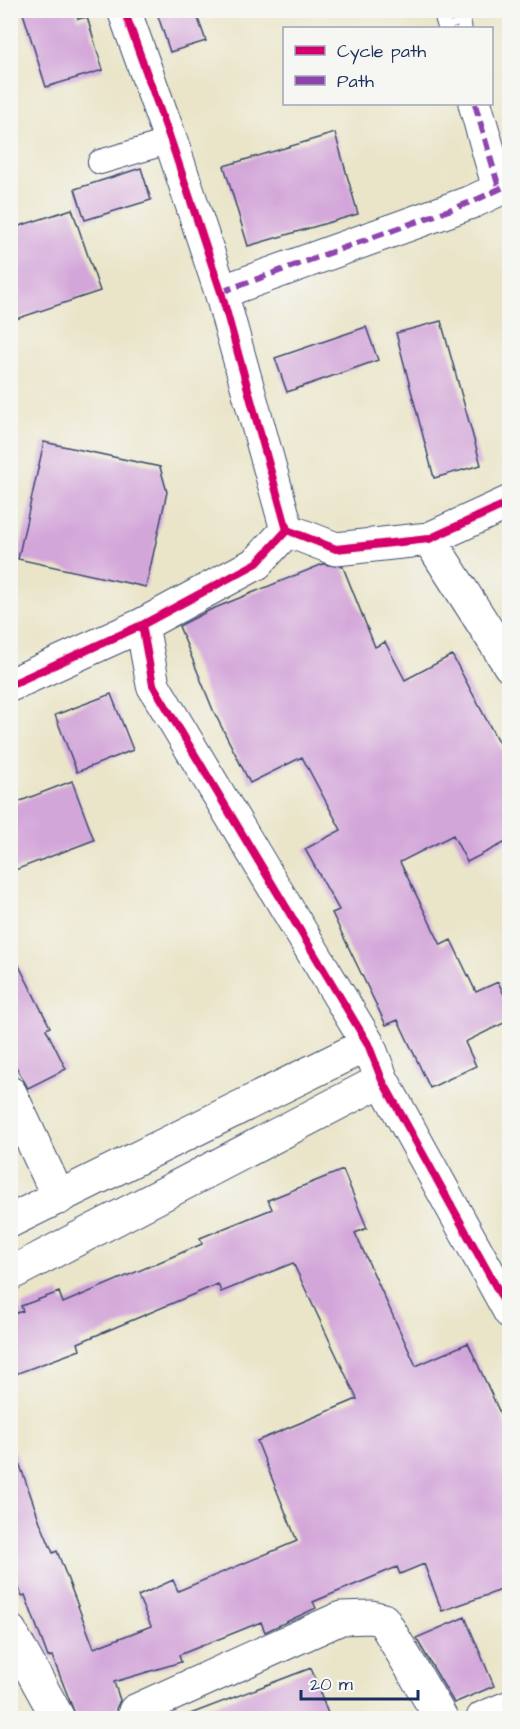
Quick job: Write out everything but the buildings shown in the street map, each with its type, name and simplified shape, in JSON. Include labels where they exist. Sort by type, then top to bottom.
[{"type":"street","points":[[124,10],[171,141],[221,292],[287,530]]},
{"type":"street","points":[[450,10],[455,27]]},
{"type":"street","points":[[221,292],[474,201],[504,186],[476,105]]},
{"type":"street","points":[[287,530],[336,549],[429,539],[510,502]]},
{"type":"street","points":[[10,685],[142,626],[257,563],[287,530]]},
{"type":"street","points":[[429,539],[510,666]]},
{"type":"street","points":[[142,626],[153,685],[368,1044],[382,1080],[510,1312]]},
{"type":"street","points":[[10,1221],[368,1044]]},
{"type":"street","points":[[10,1275],[382,1080]]},
{"type":"street","points":[[10,1093],[59,1198]]},
{"type":"street","points":[[117,1168],[140,1207]]},
{"type":"street","points":[[135,1712],[341,1618],[371,1617],[383,1620],[441,1719]]},
{"type":"street","points":[[10,1630],[58,1719]]},
{"type":"street","points":[[483,1719],[510,1707]]},
{"type":"lane","points":[[100,162],[171,141]]},
{"type":"marked path","points":[[450,10],[455,27]]},
{"type":"marked path","points":[[475,105],[499,188]]},
{"type":"marked path","points":[[221,292],[474,201],[510,184]]},
{"type":"cycle path","points":[[124,10],[171,141],[221,292],[287,530],[257,563],[142,625],[153,685],[368,1044],[382,1080],[510,1312]]},
{"type":"cycle path","points":[[287,530],[336,549],[429,539],[510,502]]},
{"type":"cycle path","points":[[10,685],[142,625]]}]
